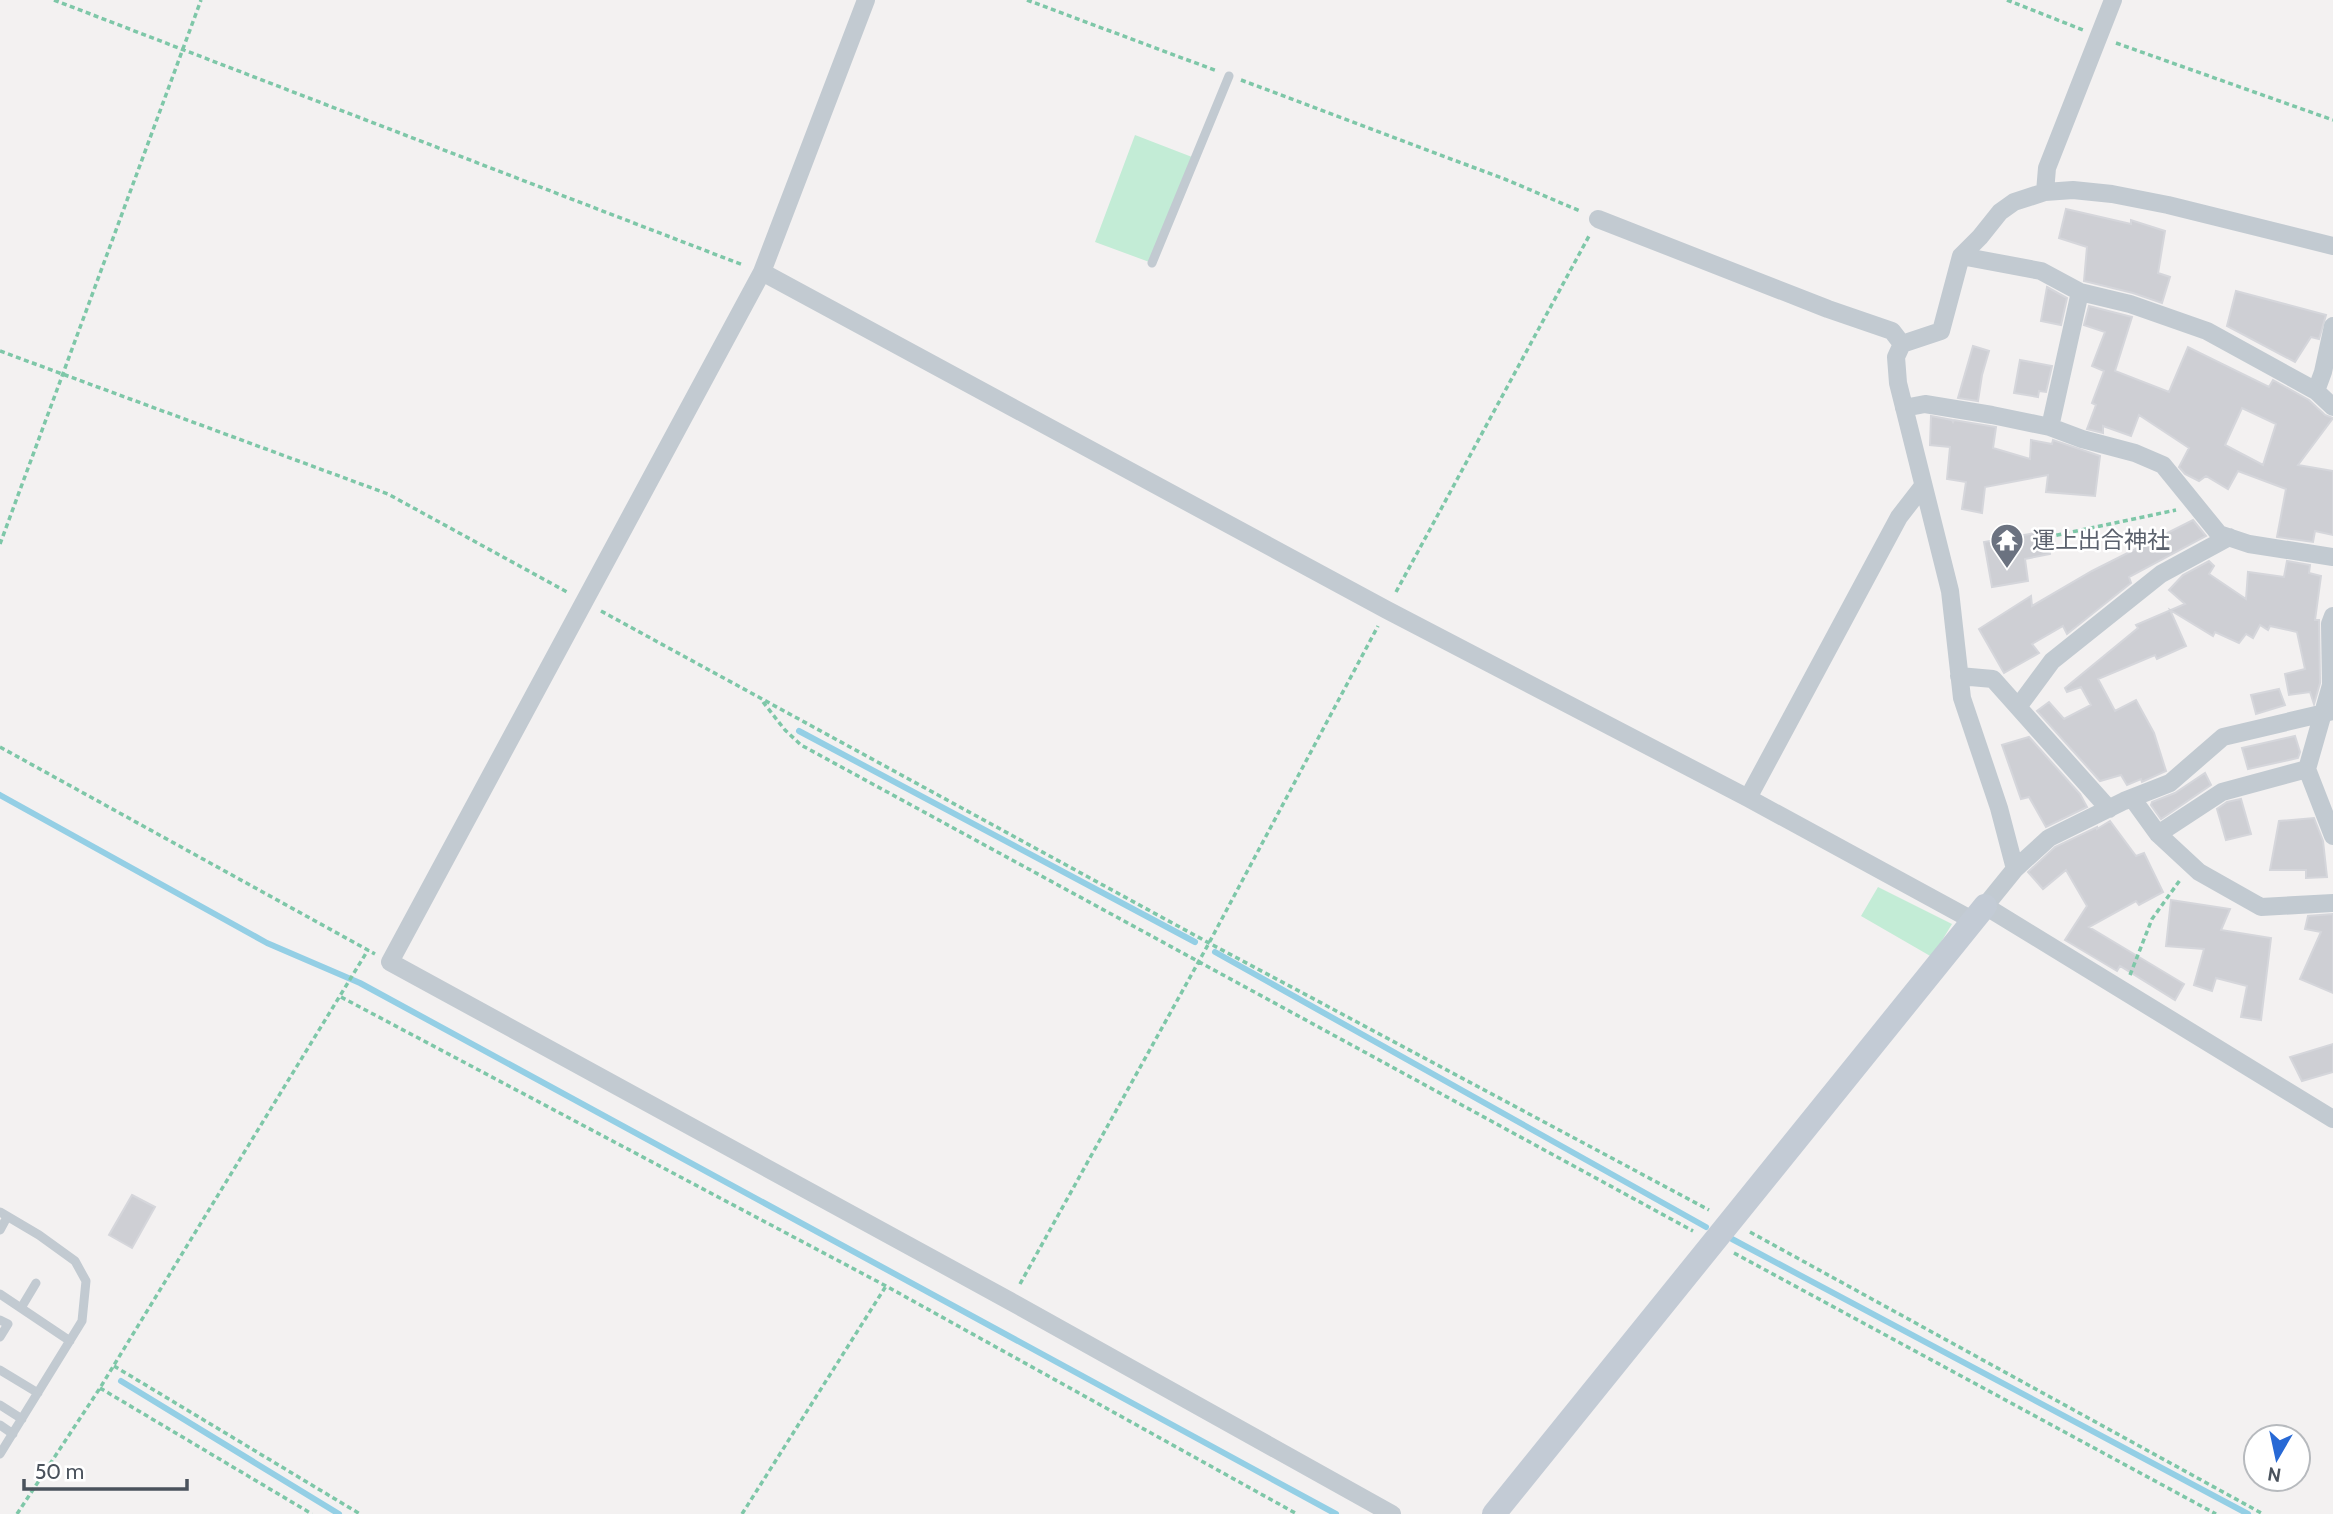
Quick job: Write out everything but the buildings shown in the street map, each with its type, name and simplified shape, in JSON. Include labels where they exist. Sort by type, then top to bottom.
[{"type":"street","points":[[866,0],[762,272],[390,962],[1010,1301],[1392,1514]]},
{"type":"street","points":[[2045,192],[2047,168],[2113,0]]},
{"type":"street","points":[[2015,869],[1999,808],[1962,698],[1950,591],[1898,383],[1896,356],[1902,344],[1941,331],[1961,256],[2000,212],[2014,202],[2045,192],[2073,190],[2146,200],[2333,246]]},
{"type":"street","points":[[1598,219],[1828,309],[1892,331],[1902,344]]},
{"type":"street","points":[[1961,256],[2041,271],[2080,292],[2130,304],[2207,331],[2316,391],[2333,407]]},
{"type":"street","points":[[762,272],[1387,610],[1748,798],[1978,913],[2123,993],[2333,1119]]},
{"type":"street","points":[[2050,427],[2080,292]]},
{"type":"street","points":[[2316,391],[2333,326]]},
{"type":"street","points":[[1904,408],[1924,404],[2050,427],[2082,439],[2135,453],[2162,465],[2219,534],[2249,544],[2333,556]]},
{"type":"street","points":[[1748,798],[1899,517],[1923,486]]},
{"type":"street","points":[[2018,707],[2052,661],[2161,574],[2229,537]]},
{"type":"street","points":[[2333,616],[2330,624],[2331,685],[2328,712],[2306,769],[2333,836]]},
{"type":"street","points":[[1959,676],[1993,679],[2109,808]]},
{"type":"street","points":[[1494,1514],[2015,869],[2049,838],[2109,808],[2170,783],[2223,737],[2328,712]]},
{"type":"street","points":[[2158,834],[2222,792],[2306,769]]},
{"type":"street","points":[[2132,798],[2158,834],[2199,872],[2261,907],[2333,903]]},
{"type":"lane","points":[[1152,263],[1229,76]]},
{"type":"lane","points":[[0,1230],[4,1215],[39,1235],[75,1261],[86,1281],[82,1321],[0,1454]]},
{"type":"lane","points":[[21,1308],[36,1283]]},
{"type":"lane","points":[[0,1294],[70,1340]]},
{"type":"lane","points":[[0,1320],[8,1324],[0,1337]]},
{"type":"lane","points":[[0,1370],[38,1393]]},
{"type":"lane","points":[[0,1405],[22,1419]]},
{"type":"lane","points":[[0,1425],[13,1434]]},
{"type":"path","points":[[54,0],[762,272]]},
{"type":"path","points":[[0,544],[201,0]]},
{"type":"path","points":[[1010,1301],[1200,960],[1598,219],[1494,176],[1027,0]]},
{"type":"path","points":[[2007,0],[2099,37],[2333,120]]},
{"type":"path","points":[[0,351],[388,494],[761,700],[1729,1221],[2263,1514]]},
{"type":"path","points":[[2048,537],[2196,506]]},
{"type":"path","points":[[761,700],[801,745],[2216,1514]]},
{"type":"path","points":[[0,747],[390,962]]},
{"type":"path","points":[[2123,993],[2152,919],[2192,864]]},
{"type":"path","points":[[17,1514],[114,1366],[368,950]]},
{"type":"path","points":[[341,997],[886,1286],[1297,1514]]},
{"type":"path","points":[[742,1514],[886,1286]]},
{"type":"path","points":[[114,1366],[360,1514]]},
{"type":"path","points":[[100,1388],[312,1514]]},
{"type":"green space","points":[[1135,135],[1192,157],[1152,263],[1095,242]]},
{"type":"green space","points":[[1878,887],[1952,924],[1932,957],[1861,916]]},
{"type":"waterway","points":[[799,731],[1195,942]]},
{"type":"waterway","points":[[0,795],[267,943],[360,983],[1336,1514]]},
{"type":"waterway","points":[[1215,952],[1706,1227]]},
{"type":"waterway","points":[[1732,1239],[2248,1514]]},
{"type":"waterway","points":[[121,1381],[339,1514]]},
{"type":"place","name":"運上出合神社","points":[[2007,570]]}]
